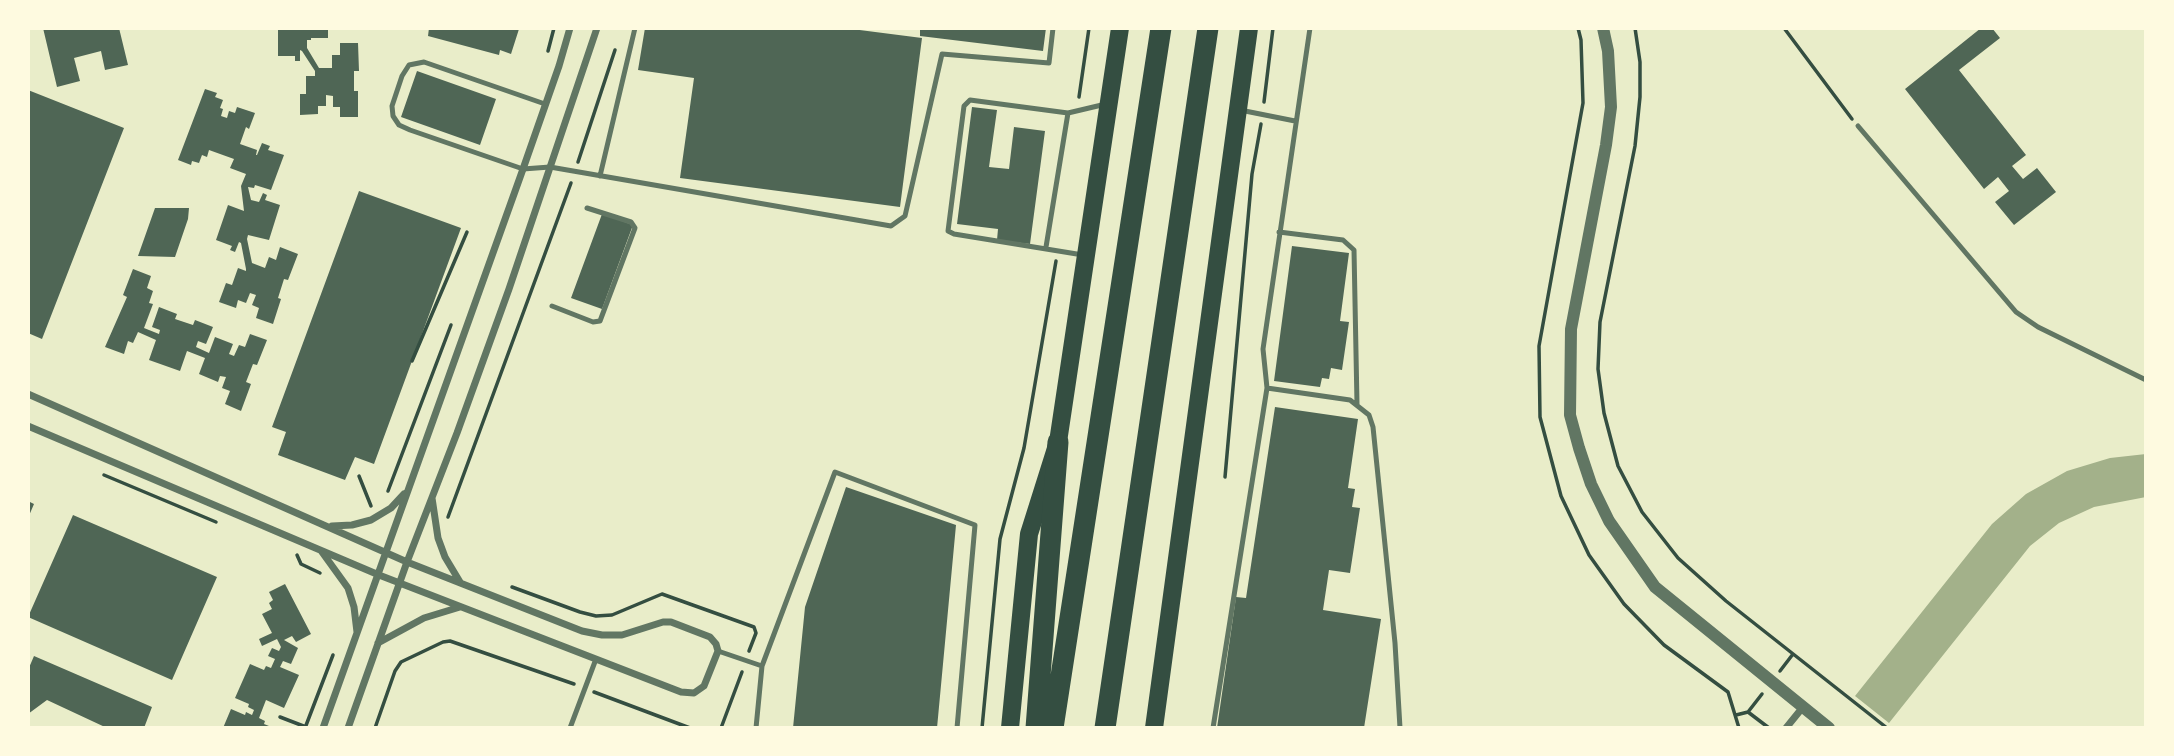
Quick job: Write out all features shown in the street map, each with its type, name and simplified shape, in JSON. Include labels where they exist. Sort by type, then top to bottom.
[{"type":"highway","points":[[1053,728],[1161,28]]},
{"type":"highway","points":[[1105,728],[1208,28]]},
{"type":"highway","points":[[1035,728],[1058,442]]},
{"type":"main road","points":[[1010,728],[1029,534],[1058,442],[1120,28]]},
{"type":"main road","points":[[1154,728],[1249,28]]},
{"type":"street","points":[[323,728],[523,169],[570,28]]},
{"type":"street","points":[[348,728],[509,289],[597,28]]},
{"type":"street","points":[[1603,28],[1608,51],[1611,107],[1571,329],[1570,415],[1579,448],[1591,484],[1609,521],[1655,587],[1829,728]]},
{"type":"street","points":[[28,394],[407,562],[582,631],[622,635],[671,622],[710,637],[718,650],[704,686],[694,693],[681,692],[379,575],[28,426]]},
{"type":"street","points":[[327,526],[352,525],[371,520],[391,508],[408,491]]},
{"type":"street","points":[[432,497],[438,538],[445,557],[461,583]]},
{"type":"street","points":[[320,549],[348,588],[354,607],[357,635]]},
{"type":"street","points":[[378,643],[424,618],[461,606]]},
{"type":"street","points":[[1786,728],[1803,708]]},
{"type":"lane","points":[[600,176],[635,28]]},
{"type":"lane","points":[[545,104],[424,62],[409,65],[402,76],[392,106],[393,116],[399,124],[410,130],[523,169],[550,167],[891,226],[905,216],[942,54],[1049,64],[1053,28]]},
{"type":"lane","points":[[1213,728],[1267,388],[1263,349],[1310,28]]},
{"type":"lane","points":[[1087,255],[948,231],[964,106],[970,100],[1068,113],[1109,103]]},
{"type":"lane","points":[[1238,109],[1295,121]]},
{"type":"lane","points":[[1046,247],[1068,113]]},
{"type":"lane","points":[[1858,126],[2016,312],[2038,327],[2146,380]]},
{"type":"lane","points":[[552,306],[593,322],[600,321],[635,228],[631,222],[587,208]]},
{"type":"lane","points":[[1279,232],[1343,240],[1354,250],[1357,404]]},
{"type":"lane","points":[[1267,388],[1344,399],[1357,404],[1369,415],[1373,427],[1395,643],[1400,728]]},
{"type":"lane","points":[[756,728],[762,666],[835,472],[975,524],[957,728]]},
{"type":"lane","points":[[718,650],[762,666]]},
{"type":"lane","points":[[570,728],[596,659]]},
{"type":"path","points":[[1077,111],[1089,28]]},
{"type":"path","points":[[1225,477],[1252,174],[1263,114],[1273,28]]},
{"type":"path","points":[[1578,28],[1581,40],[1583,103],[1539,346],[1540,417],[1561,496],[1589,555],[1623,604],[1664,645],[1728,692],[1738,728]]},
{"type":"path","points":[[1635,28],[1640,62],[1635,146],[1600,322],[1598,369],[1604,413],[1618,466],[1642,512],[1678,558],[1726,601],[1887,728]]},
{"type":"path","points":[[1784,28],[1858,126]]},
{"type":"path","points":[[446,522],[575,171],[618,41]]},
{"type":"path","points":[[412,361],[467,232]]},
{"type":"path","points":[[982,728],[1000,539],[1024,448],[1058,250]]},
{"type":"path","points":[[387,494],[455,315]]},
{"type":"path","points":[[93,470],[219,523]]},
{"type":"path","points":[[359,476],[371,506]]},
{"type":"path","points":[[366,509],[379,500]]},
{"type":"path","points":[[296,554],[301,564],[325,575]]},
{"type":"path","points":[[502,583],[596,616],[612,615],[662,594],[754,627],[756,633],[721,728]]},
{"type":"path","points":[[374,728],[395,671],[401,662],[443,642],[450,642],[584,688],[690,728]]},
{"type":"path","points":[[280,717],[306,727],[335,649]]},
{"type":"path","points":[[1736,715],[1748,712],[1769,728]]},
{"type":"shaded area","points":[[2146,454],[2146,497],[2094,507],[2059,523],[2030,546],[1889,723],[1855,696],[1992,524],[2026,494],[2067,471],[2110,458]]},
{"type":"building","points":[[43,28],[119,28],[128,65],[105,70],[101,51],[74,58],[80,81],[57,87]]},
{"type":"building","points":[[278,28],[328,28],[328,38],[307,40],[307,48],[319,68],[332,68],[332,55],[340,55],[340,43],[358,43],[359,71],[354,71],[354,91],[358,91],[358,117],[340,117],[340,107],[333,107],[333,96],[326,95],[326,106],[318,106],[318,114],[300,115],[300,94],[306,94],[306,76],[315,76],[315,71],[300,50],[300,61],[295,61],[295,56],[278,56]]},
{"type":"building","points":[[429,28],[519,29],[511,54],[500,50],[499,55],[428,36]]},
{"type":"building","points":[[645,28],[844,28],[922,38],[900,207],[680,178],[694,78],[638,70]]},
{"type":"building","points":[[920,28],[1046,28],[1043,51],[920,36]]},
{"type":"building","points":[[1981,28],[1992,28],[2000,38],[1959,70],[2026,155],[2012,166],[2023,179],[2037,168],[2056,192],[2014,225],[1995,202],[2009,191],[1998,177],[1984,189],[1905,89]]},
{"type":"building","points":[[417,71],[496,99],[480,145],[401,117]]},
{"type":"building","points":[[205,89],[217,93],[215,97],[223,100],[221,116],[227,118],[229,111],[235,113],[237,107],[255,113],[240,144],[257,150],[256,155],[262,143],[270,146],[268,150],[284,155],[271,190],[255,185],[254,188],[248,187],[251,200],[259,202],[263,193],[267,195],[265,200],[280,205],[269,240],[248,235],[252,263],[265,268],[269,257],[276,260],[280,247],[298,254],[288,280],[284,279],[273,324],[256,318],[259,308],[252,305],[256,295],[250,293],[246,303],[238,300],[236,308],[219,302],[226,283],[232,285],[238,268],[246,271],[241,243],[239,242],[235,252],[230,250],[232,246],[216,240],[228,205],[244,211],[241,186],[246,174],[230,168],[234,159],[209,150],[207,157],[202,155],[199,163],[192,161],[191,165],[178,160]]},
{"type":"building","points":[[28,90],[124,128],[42,339],[28,333]]},
{"type":"building","points":[[972,107],[997,110],[989,167],[1009,169],[1014,127],[1045,131],[1030,244],[997,240],[998,229],[957,224]]},
{"type":"building","points":[[359,191],[461,228],[374,464],[355,457],[345,480],[278,455],[286,432],[272,427]]},
{"type":"building","points":[[155,208],[189,208],[175,257],[138,256]]},
{"type":"building","points":[[602,214],[633,225],[602,309],[571,298]]},
{"type":"building","points":[[1292,246],[1349,253],[1340,321],[1349,322],[1342,370],[1331,368],[1329,379],[1322,378],[1320,387],[1274,381]]},
{"type":"building","points":[[133,269],[151,276],[147,288],[153,291],[149,303],[153,304],[144,328],[159,334],[160,330],[152,327],[159,307],[177,314],[175,319],[193,325],[195,320],[213,327],[206,344],[198,341],[196,347],[209,353],[215,337],[233,344],[229,354],[234,356],[239,345],[245,347],[250,334],[267,340],[257,365],[253,364],[246,382],[251,384],[241,411],[225,404],[230,391],[222,388],[226,377],[220,376],[218,382],[199,374],[205,358],[187,351],[180,371],[149,360],[156,340],[138,332],[133,343],[128,341],[124,354],[105,347],[127,297],[123,295]]},
{"type":"building","points":[[1275,407],[1358,419],[1348,488],[1355,489],[1352,507],[1360,508],[1350,573],[1329,570],[1323,610],[1381,619],[1364,728],[1217,728],[1236,597],[1246,598]]},
{"type":"building","points":[[846,487],[956,525],[937,728],[793,728],[805,607]]},
{"type":"building","points":[[28,501],[34,504],[28,518]]},
{"type":"building","points":[[73,515],[217,577],[172,680],[28,617]]},
{"type":"building","points":[[285,584],[311,634],[296,642],[292,636],[284,640],[298,648],[291,664],[283,661],[280,667],[299,675],[284,708],[266,700],[259,718],[265,721],[264,724],[274,728],[223,728],[231,709],[252,715],[254,710],[248,707],[249,704],[235,698],[250,664],[264,670],[266,666],[271,668],[275,659],[268,656],[272,648],[279,651],[281,647],[277,639],[262,646],[259,639],[272,633],[262,614],[272,609],[269,603],[273,600],[269,592]]},
{"type":"building","points":[[34,656],[152,707],[144,728],[107,728],[47,700],[28,714],[28,670]]}]
